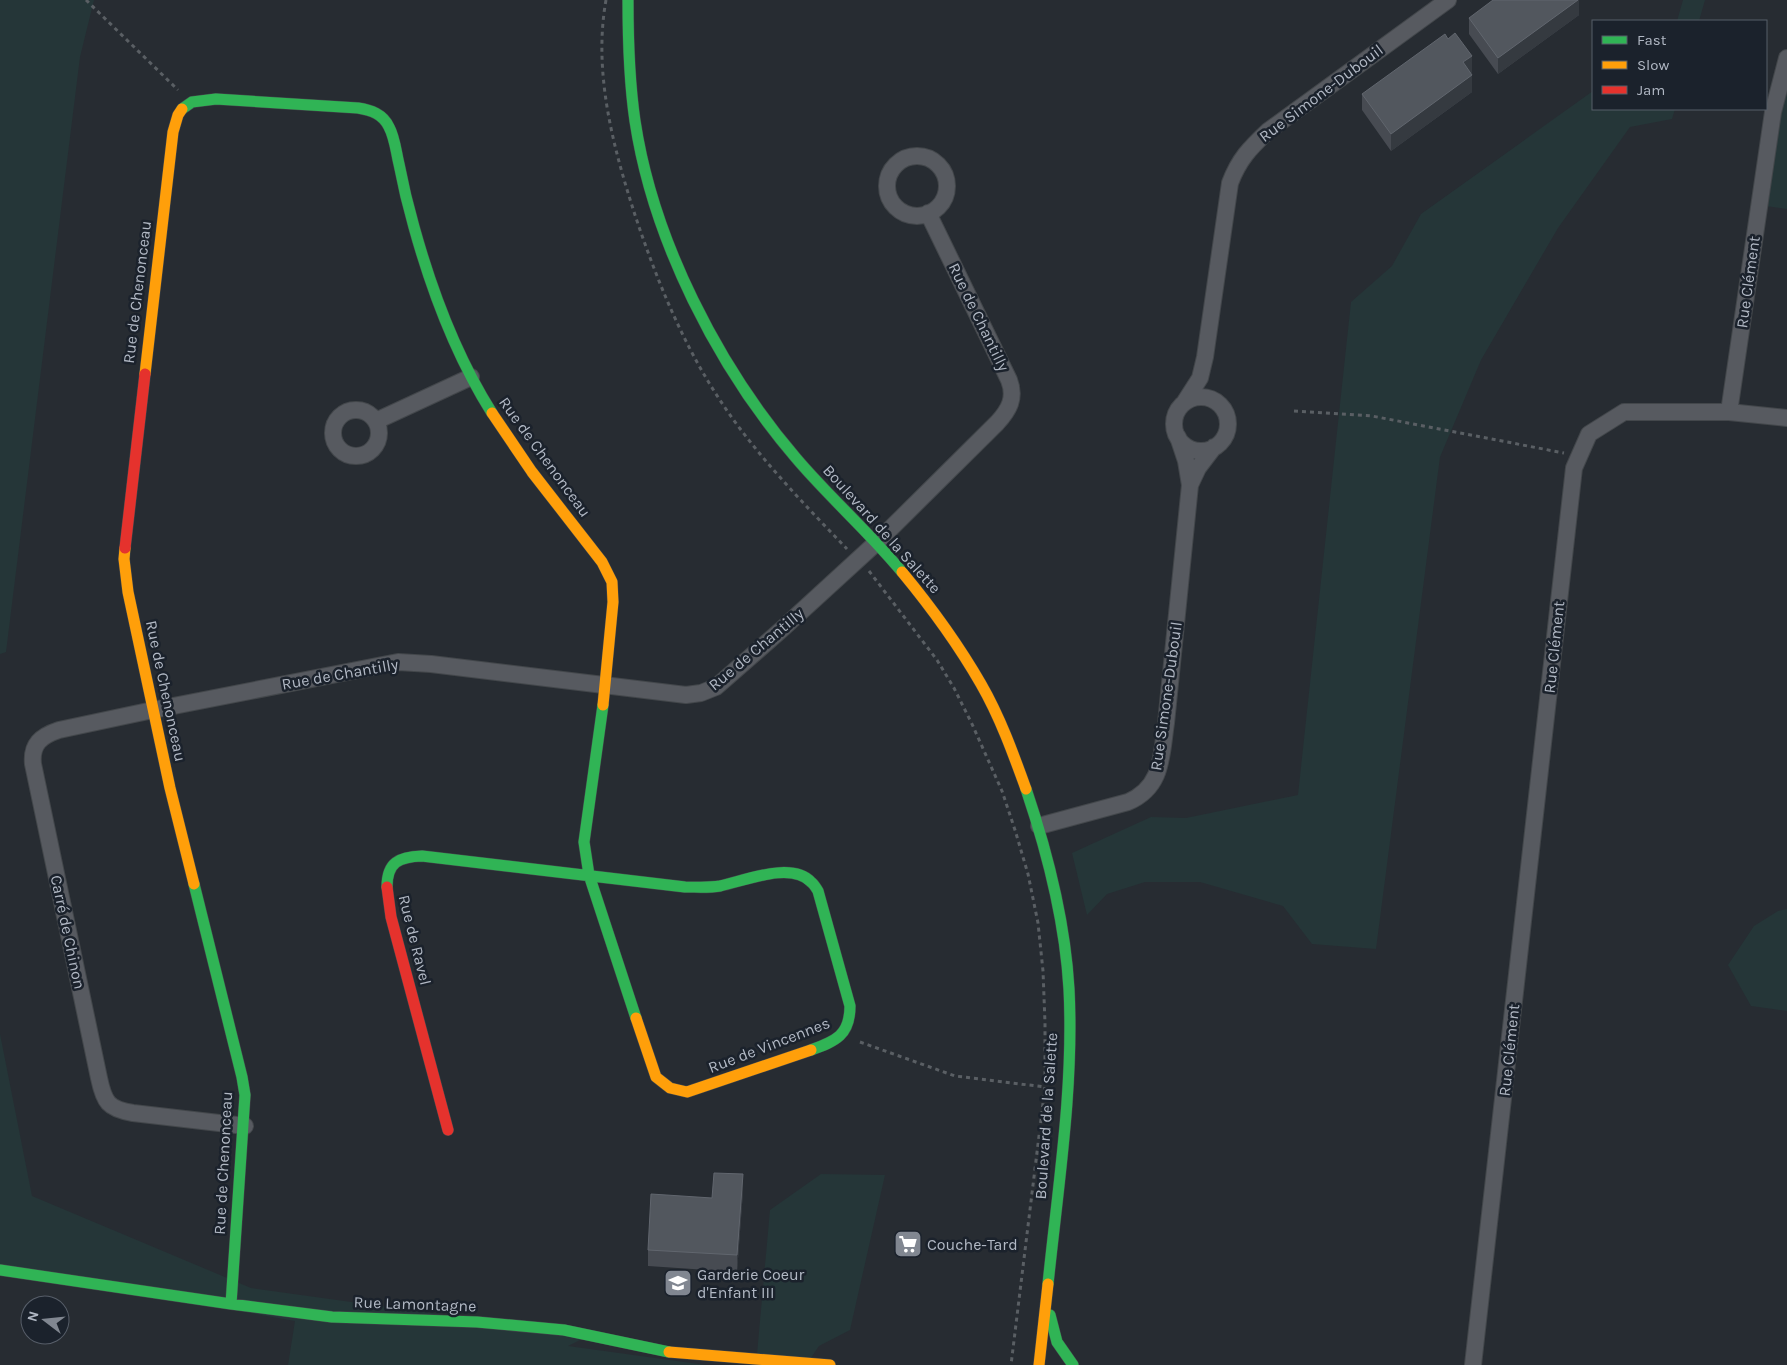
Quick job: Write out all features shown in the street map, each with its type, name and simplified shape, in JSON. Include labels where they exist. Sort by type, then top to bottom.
[{"type":"street","name":"Boulevard de la Salette","points":[[628,0],[627,43],[634,112],[640,146],[658,210],[695,304],[726,363],[768,424],[796,459],[899,568],[930,609],[981,685],[1005,732],[1039,826],[1059,914],[1068,970],[1069,1024],[1068,1078],[1048,1294],[1039,1365]]},
{"type":"street","name":"Rue Simone-Dubouil","points":[[1039,826],[1128,802],[1138,798],[1148,790],[1155,780],[1166,723],[1190,485],[1175,419],[1180,407],[1200,378],[1205,358],[1230,183],[1236,167],[1244,155],[1268,131],[1448,0]]},
{"type":"street","name":"Rue Clément","points":[[1473,1365],[1574,468],[1589,434],[1624,412],[1729,412],[1773,112],[1787,58]]},
{"type":"street","name":"Rue de Chenonceau","points":[[231,1304],[245,1095],[170,788],[126,581],[124,559],[172,132],[181,109],[190,102],[196,100],[216,100],[358,108],[376,112],[383,116],[389,124],[407,205],[424,264],[444,318],[471,377],[516,449],[602,562],[609,574],[612,582],[614,602],[605,687]]},
{"type":"street","name":"Rue de Chantilly","points":[[153,710],[406,662],[686,696],[716,687],[876,543],[997,423],[1005,414],[1012,400],[1012,389],[1009,380],[928,213]]},
{"type":"street","name":"Rue Simone-Dubouil","points":[[1190,485],[1198,468],[1225,436],[1228,422],[1226,414],[1206,378],[1205,358]]},
{"type":"street","points":[[376,421],[471,377]]},
{"type":"street","points":[[1184,403],[1196,397],[1203,397],[1218,402]]},
{"type":"street","points":[[1729,412],[1787,418]]},
{"type":"street","points":[[1178,437],[1193,449],[1207,450],[1214,447]]},
{"type":"street","name":"Rue de Vincennes","points":[[589,875],[701,888],[785,872],[797,873],[806,877],[814,883],[818,891],[850,1006],[849,1024],[845,1032],[838,1039],[830,1043],[697,1089],[680,1091],[662,1085],[656,1077],[589,875],[585,857],[584,842],[605,687]]},
{"type":"street","name":"Carré de Chinon","points":[[153,710],[53,732],[40,739],[33,752],[33,764],[99,1078],[103,1096],[107,1103],[118,1110],[244,1126]]},
{"type":"street","name":"Rue de Ravel","points":[[448,1130],[391,918],[387,886],[390,869],[401,857],[410,855],[589,875]]},
{"type":"street","name":"Rue Lamontagne","points":[[0,1270],[332,1317],[477,1322],[564,1330],[672,1353],[830,1365]]},
{"type":"street","points":[[1048,1294],[1053,1332],[1064,1355],[1073,1365]]},
{"type":"path","points":[[86,0],[181,93]]},
{"type":"path","points":[[1294,411],[1372,416],[1580,456]]},
{"type":"path","points":[[874,578],[937,660],[954,688],[987,755],[1015,830],[1028,874],[1038,923],[1043,971],[1045,1087],[1011,1365]]},
{"type":"path","points":[[853,1039],[955,1076],[1045,1087]]},
{"type":"shaded area","points":[[0,0],[94,0],[80,57],[6,652],[0,654]]},
{"type":"shaded area","points":[[1683,0],[1705,0],[1699,20],[1677,20]]},
{"type":"shaded area","points":[[1787,57],[1787,209],[1766,206]]},
{"type":"shaded area","points":[[1592,92],[1592,110],[1675,110],[1672,119],[1630,127],[1558,228],[1481,360],[1440,457],[1376,949],[1312,944],[1283,906],[1200,882],[1145,882],[1107,894],[1087,915],[1072,853],[1151,817],[1186,818],[1298,795],[1351,302],[1392,266],[1421,214]]},
{"type":"shaded area","points":[[1787,909],[1787,1011],[1751,1006],[1728,965],[1754,926],[1778,911]]},
{"type":"shaded area","points":[[0,1034],[32,1196],[251,1288],[590,1335],[568,1346],[706,1365],[288,1365],[295,1321],[0,1268]]},
{"type":"shaded area","points":[[821,1174],[885,1175],[850,1330],[819,1346],[806,1365],[756,1365],[770,1210]]},
{"type":"building","points":[[1493,0],[1578,0],[1498,58],[1469,18]]},
{"type":"building","points":[[1455,33],[1472,56],[1463,62],[1472,75],[1391,134],[1362,94],[1445,34],[1448,39]]},
{"type":"building","points":[[714,1173],[743,1174],[737,1255],[648,1250],[651,1194],[712,1198]]},
{"type":"traffic: fast","points":[[628,0],[631,91],[644,166],[673,256],[693,300],[740,384],[767,422],[809,473],[902,572]]},
{"type":"traffic: fast","points":[[182,109],[192,102],[216,99],[358,108],[372,111],[380,116],[389,127],[393,136],[404,188],[421,251],[446,323],[467,369],[492,413]]},
{"type":"traffic: fast","points":[[603,705],[584,842],[589,875],[636,1018]]},
{"type":"traffic: fast","points":[[1026,789],[1054,888],[1064,938],[1069,989],[1070,1026],[1067,1100],[1048,1284]]},
{"type":"traffic: fast","points":[[387,887],[389,872],[392,866],[401,860],[422,856],[685,887],[720,886],[767,874],[792,873],[802,876],[812,883],[818,891],[850,1006],[847,1024],[840,1036],[811,1050]]},
{"type":"traffic: fast","points":[[194,884],[245,1095],[231,1304]]},
{"type":"traffic: fast","points":[[0,1270],[332,1317],[477,1322],[564,1330],[669,1352]]},
{"type":"traffic: fast","points":[[1050,1315],[1057,1342],[1073,1365]]},
{"type":"traffic: slow","points":[[145,374],[173,132],[178,115],[182,109]]},
{"type":"traffic: slow","points":[[492,413],[532,472],[602,562],[612,582],[613,602],[603,705]]},
{"type":"traffic: slow","points":[[125,548],[124,559],[128,592],[170,788],[194,884]]},
{"type":"traffic: slow","points":[[902,572],[944,626],[981,684],[1000,722],[1026,789]]},
{"type":"traffic: slow","points":[[636,1018],[656,1077],[670,1088],[687,1092],[811,1050]]},
{"type":"traffic: slow","points":[[1039,1365],[1048,1284]]},
{"type":"traffic: slow","points":[[669,1352],[830,1365]]},
{"type":"traffic: jam","points":[[125,548],[145,374]]},
{"type":"traffic: jam","points":[[387,887],[391,917],[448,1130]]},
{"type":"place","name":"Couche-Tard","points":[[908,1244]]},
{"type":"place","name":"Garderie Coeur d'Enfant III","points":[[678,1283]]}]
